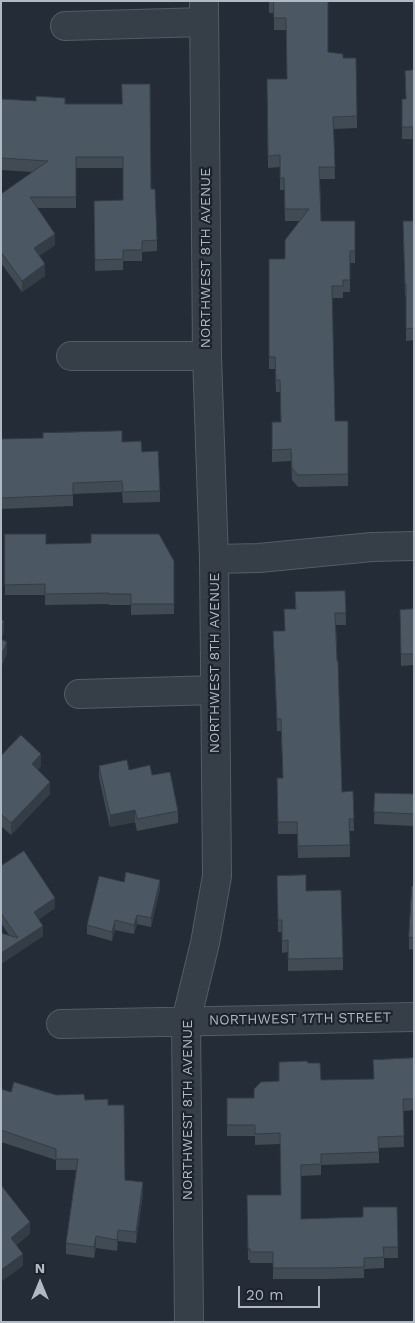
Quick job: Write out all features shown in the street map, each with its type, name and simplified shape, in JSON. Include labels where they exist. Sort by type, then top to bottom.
[{"type":"street","points":[[65,26],[204,12]]},
{"type":"street","name":"NORTHWEST 8TH AVENUE","points":[[189,1322],[186,1021],[205,943],[217,876],[214,559],[207,356],[204,12]]},
{"type":"street","points":[[71,356],[207,356]]},
{"type":"street","points":[[214,559],[259,558],[372,547],[414,546]]},
{"type":"street","points":[[79,694],[215,690]]},
{"type":"street","name":"NORTHWEST 17TH STREET","points":[[61,1024],[414,1017]]},
{"type":"building","points":[[274,1],[328,1],[328,52],[343,54],[343,58],[356,58],[357,116],[333,117],[335,167],[319,167],[321,221],[355,221],[355,251],[350,251],[350,280],[343,280],[343,286],[332,286],[335,421],[348,421],[348,474],[298,475],[292,468],[291,449],[272,450],[272,422],[281,422],[280,380],[276,380],[275,357],[269,357],[269,259],[285,259],[285,240],[309,209],[285,209],[284,178],[280,178],[280,155],[268,156],[267,79],[287,79],[286,18],[274,18]]},
{"type":"building","points":[[414,70],[414,328],[406,329],[403,221],[413,221],[413,127],[402,127],[402,99],[406,99],[405,71]]},
{"type":"building","points":[[122,84],[150,84],[151,189],[155,189],[157,240],[142,241],[142,250],[123,250],[123,259],[95,260],[94,201],[123,200],[123,157],[76,157],[76,197],[30,197],[55,234],[34,248],[45,264],[22,281],[1,252],[1,194],[48,161],[1,158],[1,99],[36,101],[36,96],[65,98],[65,104],[122,104]]},
{"type":"building","points":[[122,431],[122,442],[141,441],[142,452],[158,451],[160,491],[123,492],[122,481],[73,483],[73,495],[1,498],[1,439],[43,438],[43,433]]},
{"type":"building","points":[[5,534],[46,534],[46,544],[91,543],[91,534],[159,534],[174,561],[174,604],[131,604],[131,594],[45,594],[45,584],[5,585]]},
{"type":"building","points":[[345,591],[346,613],[335,613],[342,792],[353,791],[354,819],[349,819],[350,845],[298,846],[297,822],[278,822],[277,778],[283,778],[281,719],[277,719],[273,631],[285,631],[284,609],[296,609],[295,592]]},
{"type":"building","points":[[414,609],[414,654],[401,654],[400,610]]},
{"type":"building","points":[[1,639],[7,642],[1,656]]},
{"type":"building","points":[[21,735],[41,754],[32,764],[50,782],[11,823],[1,814],[1,756]]},
{"type":"building","points":[[127,760],[129,770],[150,765],[152,775],[170,772],[178,811],[137,819],[135,810],[110,815],[99,766]]},
{"type":"building","points":[[375,793],[414,794],[414,814],[374,812]]},
{"type":"building","points":[[24,851],[55,898],[34,912],[43,926],[1,953],[1,933],[18,938],[1,913],[1,866]]},
{"type":"building","points":[[126,872],[160,880],[151,918],[137,915],[134,925],[115,920],[112,932],[87,925],[99,876],[124,882]]},
{"type":"building","points":[[306,875],[306,891],[341,890],[343,958],[288,959],[288,940],[282,941],[282,920],[278,920],[277,876]]},
{"type":"building","points":[[412,886],[414,886],[414,938],[409,937]]},
{"type":"building","points":[[414,1058],[414,1099],[403,1099],[404,1136],[378,1137],[379,1152],[321,1154],[321,1164],[301,1165],[301,1219],[363,1217],[363,1207],[397,1207],[398,1247],[383,1247],[384,1257],[364,1258],[364,1267],[273,1268],[273,1252],[250,1252],[250,1249],[248,1249],[247,1195],[281,1195],[280,1133],[255,1134],[255,1125],[227,1125],[227,1098],[254,1098],[254,1089],[261,1082],[279,1081],[279,1062],[307,1061],[308,1063],[320,1063],[321,1080],[374,1079],[373,1060]]},
{"type":"building","points":[[14,1082],[56,1095],[84,1094],[85,1100],[108,1099],[108,1105],[124,1105],[125,1180],[143,1182],[136,1232],[118,1230],[117,1240],[96,1236],[94,1247],[66,1243],[78,1159],[56,1159],[56,1149],[1,1130],[1,1089],[11,1092]]},
{"type":"building","points":[[1,1185],[30,1222],[11,1238],[23,1254],[1,1270]]}]
